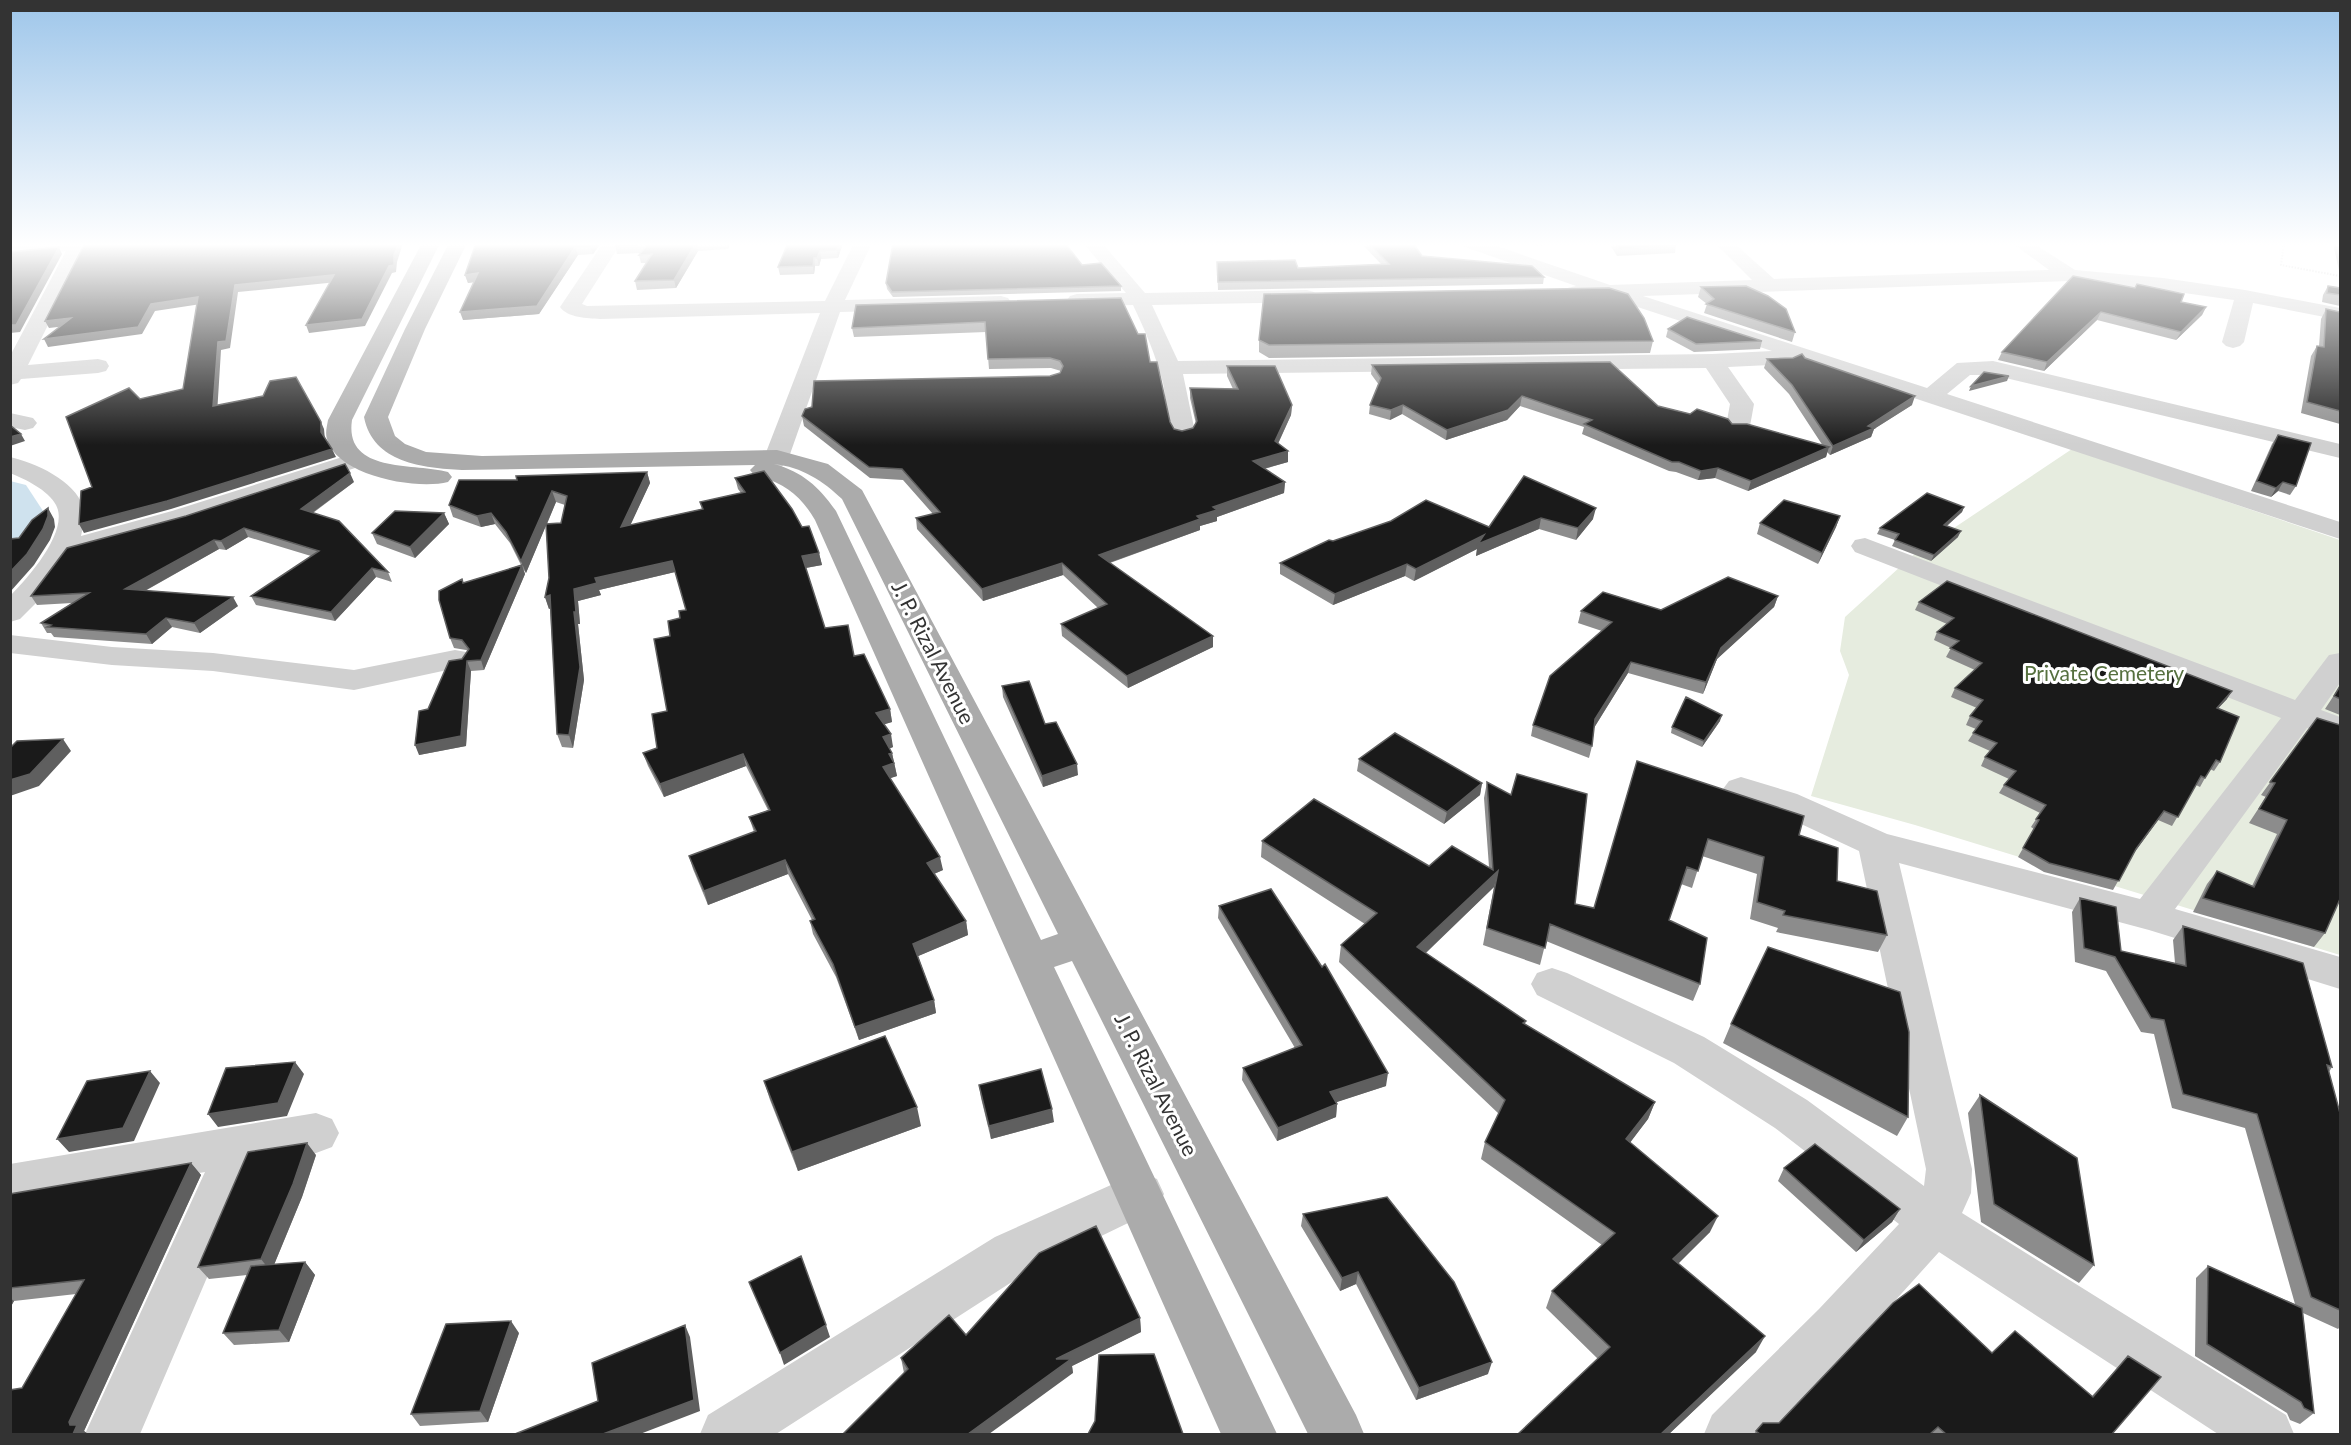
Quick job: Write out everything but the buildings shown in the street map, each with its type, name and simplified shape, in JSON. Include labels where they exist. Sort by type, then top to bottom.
[{"type":"main road","points":[[355,460],[345,451],[339,437],[340,420],[395,310]]},
{"type":"main road","name":"J. P. Rizal Avenue","points":[[424,310],[376,417],[378,433],[392,446],[412,456],[492,463],[772,464],[803,486],[836,500],[905,595],[1337,1434]]},
{"type":"main road","points":[[383,332],[415,329]]},
{"type":"main road","name":"J. P. Rizal Avenue","points":[[355,460],[388,472],[460,478],[806,462],[825,470],[836,500],[865,605],[1140,1194],[1249,1434]]},
{"type":"main road","points":[[865,605],[905,595]]},
{"type":"main road","points":[[939,764],[985,751]]},
{"type":"main road","points":[[1030,960],[1083,940]]},
{"type":"street","points":[[11,375],[48,310]]},
{"type":"street","points":[[580,310],[600,313],[675,310]]},
{"type":"street","points":[[772,464],[831,310]]},
{"type":"street","points":[[1144,310],[1171,368],[1183,432]]},
{"type":"street","points":[[1669,310],[2340,531]]},
{"type":"street","points":[[2233,342],[2241,310]]},
{"type":"street","points":[[2321,310],[2340,314]]},
{"type":"street","points":[[1171,368],[1712,361],[1808,356]]},
{"type":"street","points":[[1712,361],[1740,399],[1738,426]]},
{"type":"street","points":[[11,375],[98,366]]},
{"type":"street","points":[[1931,396],[1965,368],[1993,368],[2340,451]]},
{"type":"street","points":[[804,382],[828,381]]},
{"type":"street","points":[[59,550],[181,517],[355,460]]},
{"type":"street","points":[[10,464],[19,466],[60,490],[71,507],[71,526],[50,570],[29,596],[10,613]]},
{"type":"street","points":[[1865,546],[2340,729]]},
{"type":"street","points":[[10,644],[112,656],[213,663],[354,680],[455,659]]},
{"type":"street","points":[[2149,916],[2340,662]]},
{"type":"street","points":[[1741,789],[1784,802],[1876,844],[2149,916],[2340,973]]},
{"type":"street","points":[[1731,1434],[1837,1327],[1934,1222],[1947,1193],[1949,1169],[1876,844]]},
{"type":"street","points":[[1552,984],[1689,1050],[1791,1114],[1934,1222],[2267,1434]]},
{"type":"street","points":[[10,1185],[316,1133]]},
{"type":"street","points":[[112,1434],[240,1147]]},
{"type":"street","points":[[727,1434],[1012,1254],[1140,1194]]},
{"type":"green space","name":"Private Cemetery","points":[[2072,449],[2340,540],[2340,955],[1915,825],[1811,796],[1849,675],[1840,651],[1845,617],[1912,556]]},
{"type":"waterway","points":[[10,495],[21,514],[10,530]]}]
